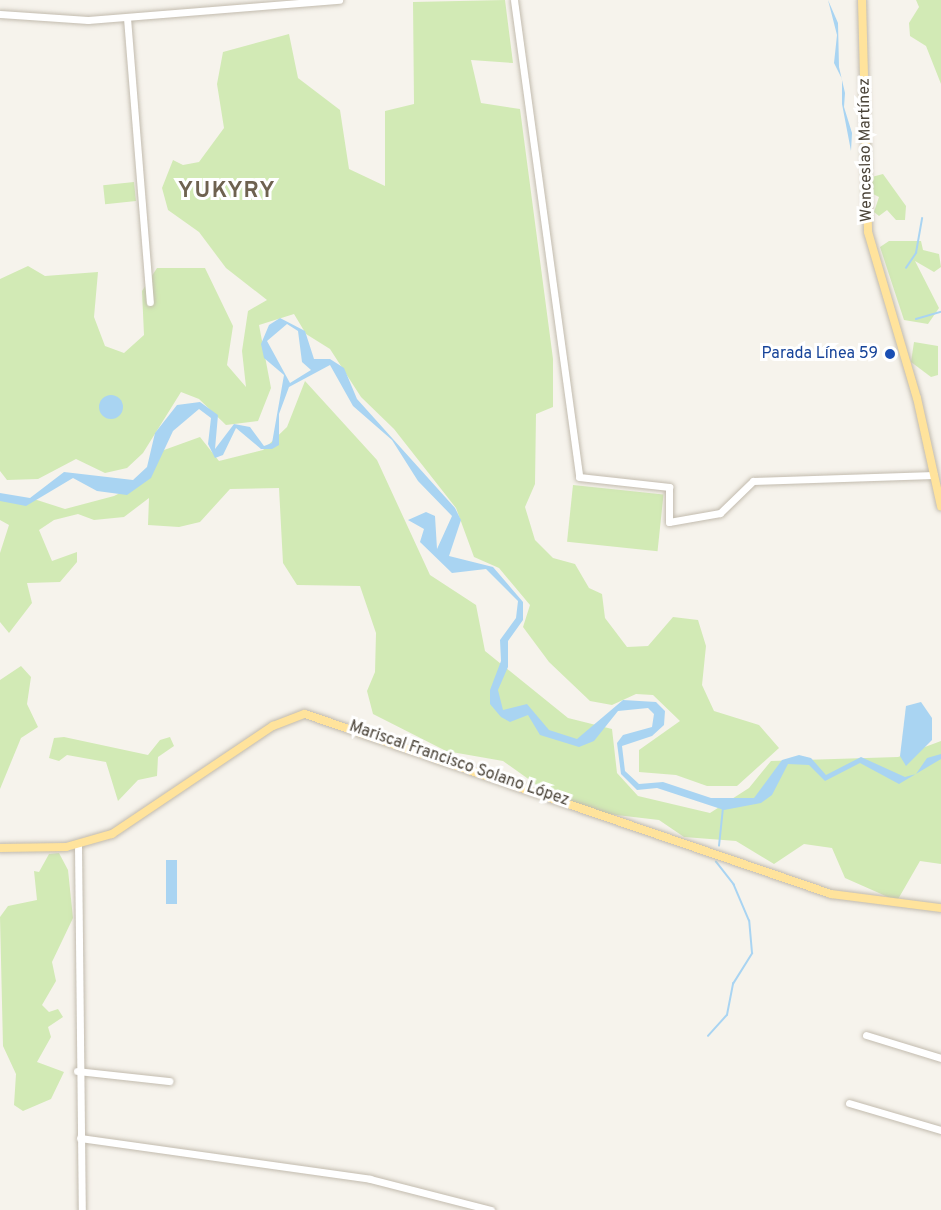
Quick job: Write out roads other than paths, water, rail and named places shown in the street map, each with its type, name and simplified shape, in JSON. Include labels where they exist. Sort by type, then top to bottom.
[{"type":"main road","name":"Wenceslao Martínez","points":[[862,1],[866,214],[941,506]]},
{"type":"main road","name":"Mariscal Francisco Solano López","points":[[0,848],[78,845],[119,831],[273,726],[305,714],[831,894],[941,908]]},
{"type":"street","points":[[0,14],[127,18],[339,0]]},
{"type":"street","points":[[514,0],[579,477],[669,487],[669,522],[720,513],[753,481],[934,475]]},
{"type":"street","points":[[127,18],[150,302]]},
{"type":"street","points":[[78,845],[77,1071],[82,1210]]},
{"type":"street","points":[[866,1035],[941,1058]]},
{"type":"street","points":[[77,1071],[169,1081]]},
{"type":"street","points":[[849,1103],[941,1130]]},
{"type":"street","points":[[80,1138],[370,1179],[491,1210]]},
{"type":"water","points":[[828,0],[838,23],[839,67],[842,78],[834,63],[837,35]]},
{"type":"water","points":[[842,80],[845,93],[844,107],[852,133],[851,151],[842,104]]},
{"type":"water","points":[[280,318],[305,331],[314,359],[330,359],[344,368],[357,399],[455,508],[461,520],[449,556],[493,567],[523,602],[523,620],[508,641],[508,667],[498,690],[503,710],[527,704],[549,730],[577,739],[623,700],[656,702],[665,711],[664,725],[652,736],[622,746],[625,771],[639,784],[663,782],[711,798],[754,798],[782,760],[799,755],[811,758],[826,775],[861,757],[905,777],[916,774],[899,784],[860,763],[825,781],[809,765],[788,764],[772,795],[761,803],[724,810],[657,788],[637,790],[621,774],[617,743],[623,735],[652,727],[654,714],[648,708],[618,711],[594,741],[579,747],[540,735],[528,715],[510,722],[501,717],[490,704],[490,690],[501,661],[500,640],[516,618],[518,601],[486,569],[452,573],[420,542],[424,529],[408,520],[426,512],[435,516],[437,549],[452,516],[418,481],[392,440],[353,406],[330,365],[289,387],[279,414],[279,445],[272,449],[261,449],[236,428],[223,455],[215,458],[208,444],[211,418],[199,409],[173,431],[151,478],[127,495],[97,491],[73,478],[26,506],[0,501],[0,493],[30,498],[64,472],[133,480],[147,467],[155,433],[177,405],[200,402],[218,415],[215,449],[234,424],[250,427],[264,446],[272,443],[284,375],[264,358],[261,344],[269,325]],"holes":[[[287,324],[298,331],[302,362],[311,370],[290,383],[267,341]]]},
{"type":"water","points":[[111,395],[119,399],[123,407],[119,415],[111,419],[103,415],[99,407],[103,399]]},
{"type":"water","points":[[921,702],[932,718],[932,740],[906,766],[900,756],[906,706]]},
{"type":"water","points":[[941,754],[941,759],[916,774],[927,758]]},
{"type":"water","points":[[166,860],[177,860],[177,904],[166,904]]},
{"type":"waterway","points":[[906,268],[916,253],[922,219]]},
{"type":"waterway","points":[[916,319],[941,312]]},
{"type":"waterway","points":[[719,846],[723,808]]},
{"type":"waterway","points":[[708,1036],[727,1015],[733,984],[752,953],[749,921],[734,885],[716,862]]},
{"type":"place","name":"Parada Línea 59","points":[[890,354]]},
{"type":"district","name":"YUKYRY","points":[[227,192]]}]
